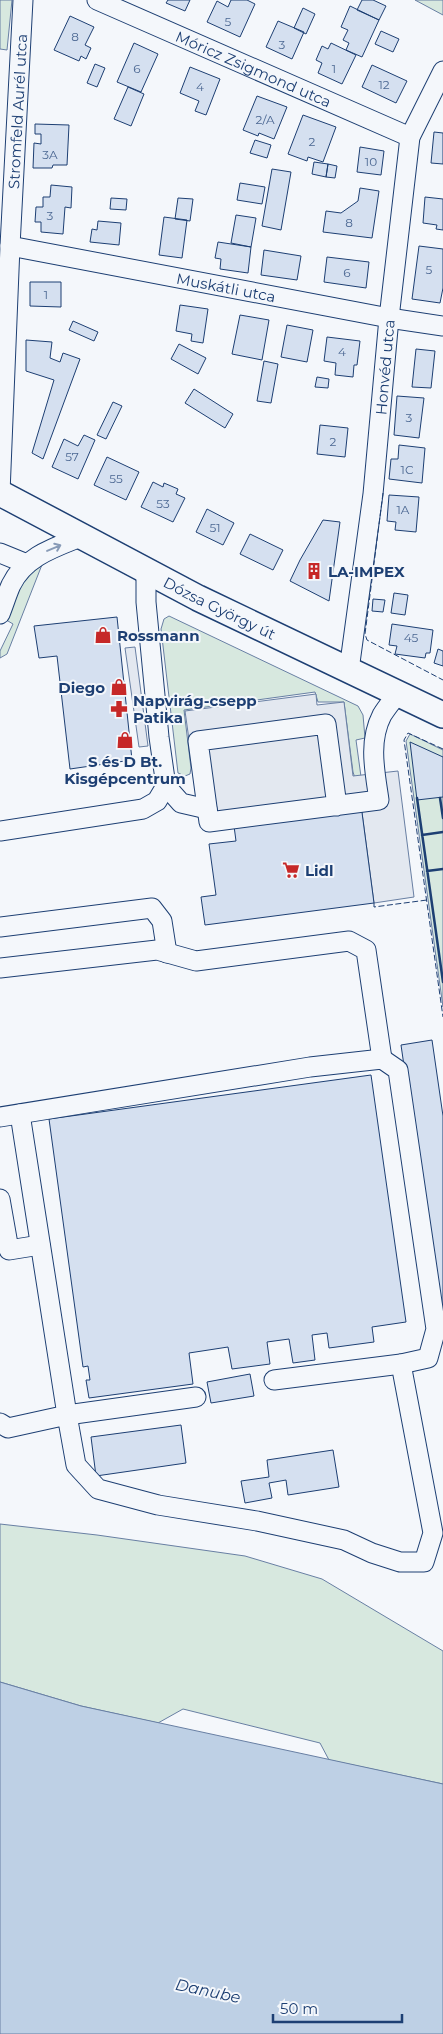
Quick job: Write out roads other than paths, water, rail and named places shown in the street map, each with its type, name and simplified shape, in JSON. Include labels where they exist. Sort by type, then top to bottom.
[{"type":"main road","name":"Dózsa György út","points":[[0,493],[198,598],[443,715]]},
{"type":"street","name":"Stromfeld Aurél utca","points":[[0,493],[10,246],[24,0]]},
{"type":"street","name":"Móricz Zsigmond utca","points":[[97,0],[410,137]]},
{"type":"street","name":"Honvéd utca","points":[[349,670],[372,494],[389,318],[410,137],[443,71]]},
{"type":"street","name":"Muskátli utca","points":[[10,246],[389,318],[443,326]]},
{"type":"street","points":[[0,614],[12,583],[27,564],[46,551],[82,536]]},
{"type":"street","points":[[0,552],[27,564]]},
{"type":"street","points":[[146,570],[146,602],[159,737],[166,786],[181,803],[207,809]]},
{"type":"street","points":[[337,806],[326,724],[198,741],[209,822],[337,806],[379,800],[373,756],[375,734],[382,716],[398,692]]},
{"type":"street","points":[[0,831],[143,809],[157,801],[166,786]]},
{"type":"street","points":[[0,927],[152,908],[162,921],[167,953]]},
{"type":"street","points":[[0,968],[156,950],[196,961],[349,941],[366,950],[382,1059]]},
{"type":"street","points":[[0,1117],[310,1067],[382,1059],[398,1070],[436,1329],[428,1358],[401,1364],[274,1380]]},
{"type":"street","points":[[20,1114],[76,1465],[98,1489],[158,1505],[257,1521],[344,1540],[372,1553],[400,1562],[424,1562],[432,1534],[401,1364]]},
{"type":"street","points":[[0,1199],[9,1250],[40,1245]]},
{"type":"street","points":[[0,1422],[8,1428],[67,1415],[196,1397]]},
{"type":"water","name":"Danube","points":[[0,1682],[81,1706],[443,1784],[443,2034],[0,2034]]},
{"type":"place","name":"LA-IMPEX","points":[[314,571]]},
{"type":"place","name":"Rossmann","points":[[103,635]]},
{"type":"place","name":"Diego","points":[[119,687]]},
{"type":"place","name":"Napvirág-csepp Patika","points":[[119,709]]},
{"type":"place","name":"S és D Bt. Kisgépcentrum","points":[[125,740]]},
{"type":"place","name":"Lidl","points":[[291,870]]}]
